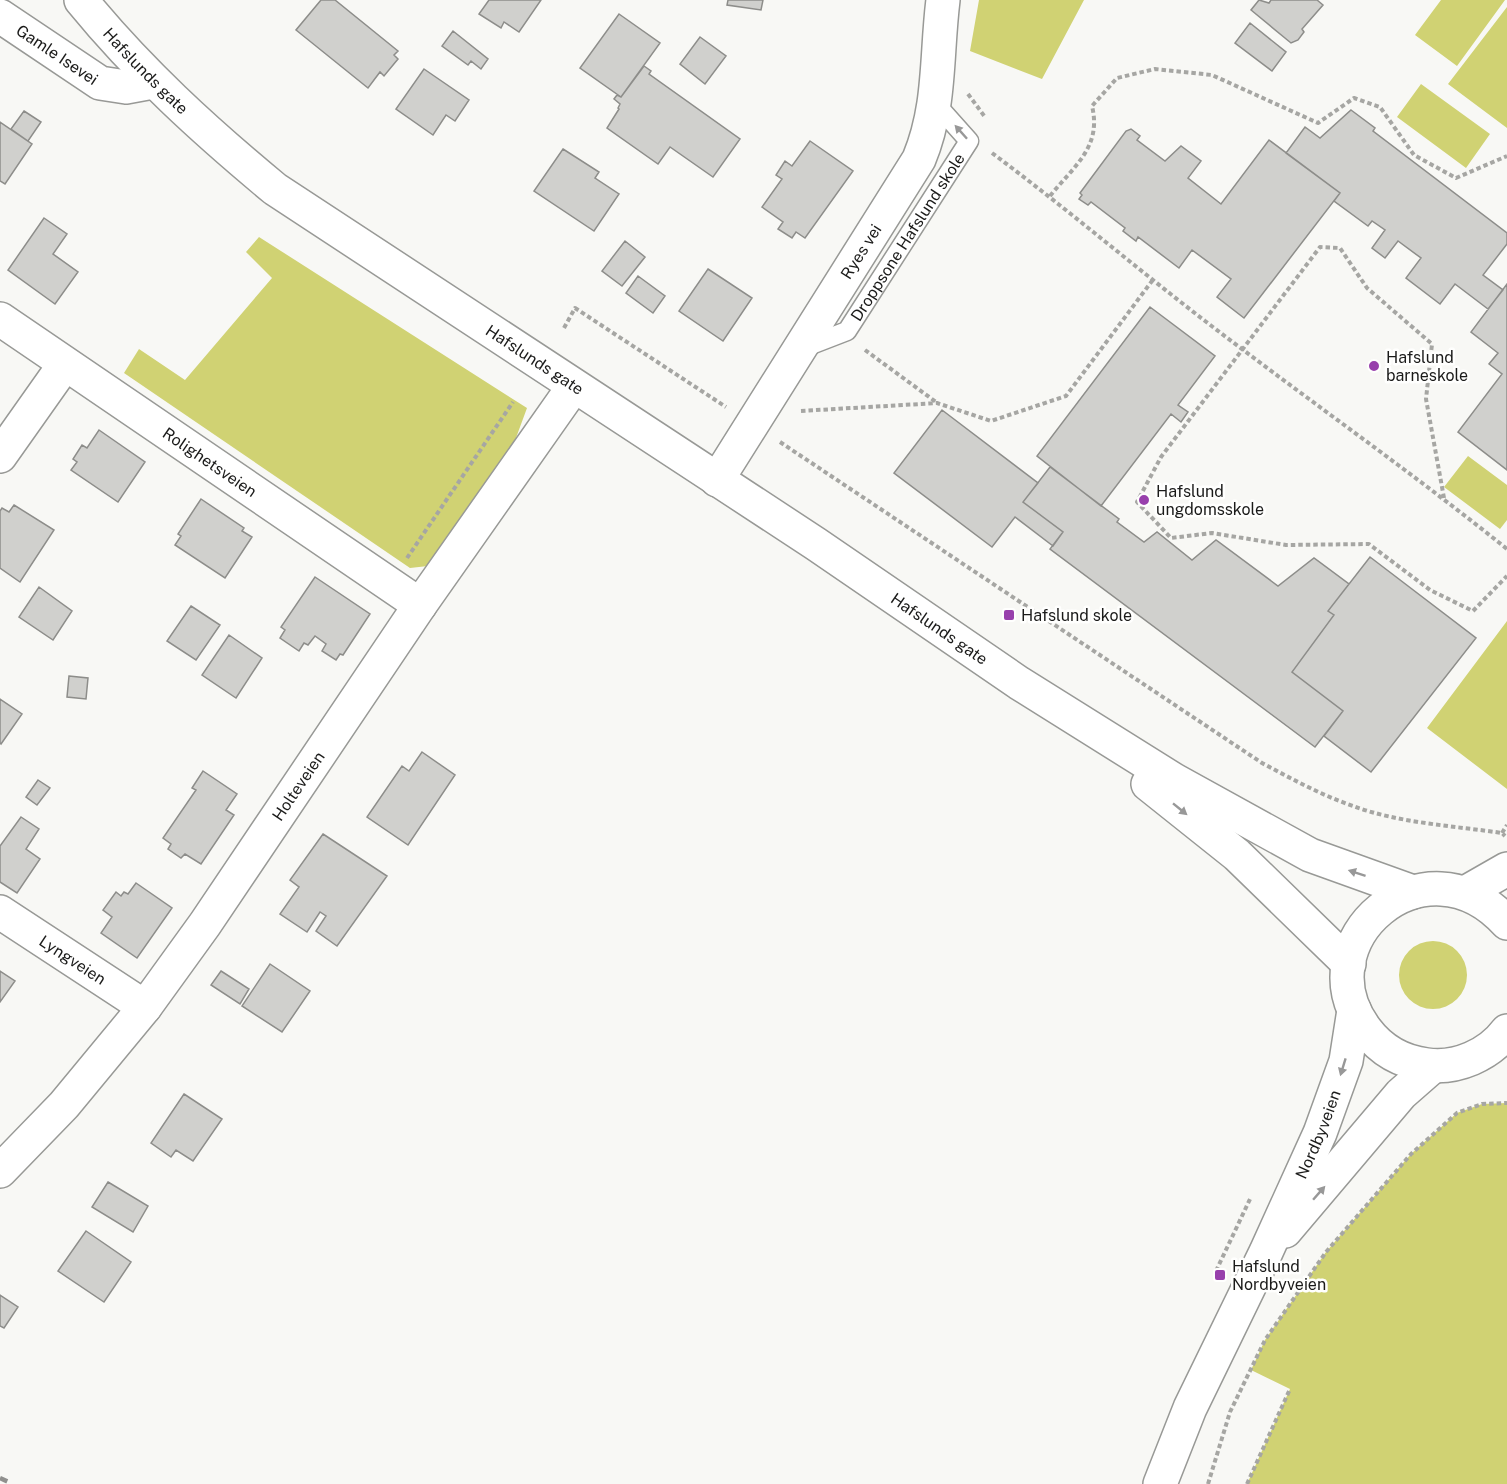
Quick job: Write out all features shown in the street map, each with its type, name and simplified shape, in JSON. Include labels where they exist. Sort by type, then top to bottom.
[{"type":"main road","name":"Hafslunds gate","points":[[81,0],[153,82],[206,132],[275,189],[816,544],[1018,683],[1174,780],[1259,828],[1329,862],[1413,892]]},
{"type":"main road","name":"Ryes vei","points":[[717,480],[909,178],[926,141],[936,104],[943,0]]},
{"type":"main road","name":"Gamle Isevei","points":[[0,16],[100,83],[126,87],[153,82]]},
{"type":"main road","name":"Rolighetsveien","points":[[0,319],[420,605]]},
{"type":"main road","points":[[0,456],[65,364]]},
{"type":"main road","name":"Holteveien","points":[[0,1172],[64,1105],[145,1007],[205,924],[420,605],[574,386]]},
{"type":"main road","name":"Hafslunds gate","points":[[1018,683],[1237,855],[1349,964]]},
{"type":"main road","points":[[1465,893],[1507,869]]},
{"type":"main road","points":[[1507,923],[1481,901],[1465,893],[1439,888],[1413,892],[1397,898],[1370,918],[1357,940],[1349,964],[1348,987],[1354,1010],[1372,1038],[1386,1049],[1416,1064],[1433,1066],[1470,1060],[1507,1065]]},
{"type":"main road","name":"Lyngveien","points":[[0,912],[145,1007]]},
{"type":"main road","name":"Nordbyveien","points":[[1160,1484],[1190,1408],[1266,1252],[1334,1098],[1346,1061],[1354,1010]]},
{"type":"main road","points":[[1470,1060],[1492,1046],[1507,1031]]},
{"type":"main road","name":"Nordbyveien","points":[[1266,1252],[1350,1158],[1389,1108],[1433,1066]]},
{"type":"lane","name":"Droppsone Hafslund skole","points":[[798,350],[847,331],[969,141],[936,104]]},
{"type":"path","points":[[1050,196],[1092,142],[1096,123],[1092,105],[1117,78],[1155,69],[1212,75],[1318,123],[1354,98],[1380,107],[1414,155],[1456,178],[1507,156]]},
{"type":"path","points":[[985,148],[1050,196],[1152,281],[1444,498],[1507,549]]},
{"type":"path","points":[[1444,498],[1426,399],[1432,344],[1367,288],[1340,248],[1320,247],[1161,457],[1137,502],[1171,538],[1212,533],[1286,545],[1369,544],[1430,590],[1473,611],[1507,576]]},
{"type":"path","points":[[847,331],[856,344],[937,403],[991,421],[1065,396],[1152,281]]},
{"type":"path","points":[[564,328],[575,308],[1262,763],[1316,791],[1355,807],[1415,820],[1502,833],[1507,839]]},
{"type":"path","points":[[389,584],[513,402]]},
{"type":"path","points":[[799,412],[937,403]]},
{"type":"path","points":[[1502,833],[1507,825]]},
{"type":"path","points":[[1209,1484],[1230,1412],[1265,1340],[1326,1252],[1412,1154],[1457,1113],[1482,1104],[1507,1103]]},
{"type":"path","points":[[1247,1484],[1290,1389]]},
{"type":"shaded area","points":[[979,0],[1084,0],[1042,79],[970,51]]},
{"type":"shaded area","points":[[1441,0],[1505,0],[1457,66],[1415,35]]},
{"type":"shaded area","points":[[1507,7],[1507,128],[1448,84]]},
{"type":"shaded area","points":[[1421,84],[1490,134],[1466,168],[1397,117]]},
{"type":"shaded area","points":[[259,237],[527,408],[513,446],[428,566],[410,568],[124,373],[139,349],[185,380],[272,278],[246,252]]},
{"type":"shaded area","points":[[1468,456],[1507,485],[1507,520],[1500,529],[1444,487]]},
{"type":"shaded area","points":[[1507,621],[1507,789],[1427,728]]},
{"type":"shaded area","points":[[1433,941],[1446,944],[1457,951],[1464,962],[1467,975],[1464,988],[1457,999],[1446,1006],[1433,1009],[1420,1006],[1409,999],[1402,988],[1399,975],[1402,962],[1409,951],[1420,944]]},
{"type":"shaded area","points":[[1507,1103],[1507,1484],[1247,1484],[1290,1389],[1251,1370],[1265,1340],[1326,1252],[1411,1154],[1457,1113],[1482,1104]]},
{"type":"building","points":[[321,0],[335,0],[398,51],[394,55],[398,59],[384,76],[380,72],[368,88],[296,30]]},
{"type":"building","points":[[489,0],[541,0],[519,32],[504,22],[501,28],[479,14]]},
{"type":"building","points":[[728,0],[763,0],[761,10],[727,5]]},
{"type":"building","points":[[1259,0],[1269,3],[1271,0],[1317,0],[1323,5],[1302,29],[1304,32],[1298,40],[1291,43],[1251,10]]},
{"type":"building","points":[[619,14],[660,43],[621,97],[580,68]]},
{"type":"building","points":[[1250,23],[1286,52],[1272,71],[1235,43]]},
{"type":"building","points":[[453,31],[488,59],[481,69],[471,61],[468,65],[442,46]]},
{"type":"building","points":[[700,37],[726,56],[705,84],[680,64]]},
{"type":"building","points":[[644,66],[651,71],[649,74],[740,139],[713,177],[670,147],[658,164],[607,128],[619,109],[620,104],[614,99],[617,95],[621,97]]},
{"type":"building","points":[[424,69],[469,100],[455,121],[446,115],[433,135],[396,109]]},
{"type":"building","points":[[1351,110],[1375,128],[1373,131],[1507,233],[1507,244],[1483,275],[1503,290],[1488,309],[1455,284],[1440,304],[1406,278],[1421,258],[1398,241],[1385,258],[1372,248],[1385,230],[1372,221],[1368,226],[1334,201],[1340,193],[1286,153],[1305,127],[1320,138]]},
{"type":"building","points":[[24,111],[41,122],[28,141],[11,129]]},
{"type":"building","points":[[0,122],[32,144],[5,184],[0,181]]},
{"type":"building","points":[[1131,129],[1140,136],[1137,140],[1165,161],[1181,146],[1201,161],[1188,178],[1221,204],[1269,140],[1340,193],[1244,318],[1217,297],[1231,279],[1192,250],[1179,268],[1138,237],[1136,241],[1123,231],[1125,228],[1091,202],[1088,205],[1079,199],[1082,195],[1080,193],[1126,131]]},
{"type":"building","points":[[810,141],[853,171],[805,238],[796,232],[792,238],[778,229],[783,222],[762,207],[782,179],[776,175],[785,161],[792,166]]},
{"type":"building","points":[[563,149],[599,172],[595,178],[619,194],[594,231],[534,191]]},
{"type":"building","points":[[44,218],[67,234],[53,254],[78,272],[55,304],[8,270]]},
{"type":"building","points":[[625,241],[645,257],[622,286],[602,271]]},
{"type":"building","points":[[708,269],[752,298],[723,341],[679,311]]},
{"type":"building","points":[[638,276],[665,296],[653,313],[626,293]]},
{"type":"building","points":[[1507,284],[1507,470],[1458,432],[1502,374],[1489,364],[1498,353],[1471,332]]},
{"type":"building","points":[[1150,307],[1215,356],[1178,405],[1188,412],[1181,422],[1171,414],[1101,506],[1037,456]]},
{"type":"building","points":[[942,410],[1038,483],[1023,502],[1063,532],[1053,546],[1015,517],[992,547],[894,473]]},
{"type":"building","points":[[99,430],[145,462],[118,502],[71,470],[77,462],[73,459],[82,445],[87,448]]},
{"type":"building","points":[[1050,467],[1119,519],[1117,522],[1144,542],[1157,532],[1192,560],[1216,540],[1278,586],[1314,558],[1349,584],[1328,611],[1334,615],[1292,672],[1343,711],[1315,747],[1050,549],[1063,532],[1023,502]]},
{"type":"building","points":[[201,499],[244,528],[242,531],[252,537],[225,578],[175,545],[181,536],[178,534]]},
{"type":"building","points":[[14,505],[54,530],[20,582],[0,568],[0,511],[2,508],[9,512]]},
{"type":"building","points":[[1370,557],[1476,638],[1371,772],[1324,736],[1343,711],[1292,672],[1334,615],[1328,611]]},
{"type":"building","points":[[315,577],[370,614],[343,655],[340,654],[336,660],[322,651],[326,644],[315,636],[308,645],[304,643],[299,651],[280,638],[285,630],[281,627]]},
{"type":"building","points":[[39,587],[72,611],[53,640],[19,617]]},
{"type":"building","points":[[191,606],[220,625],[196,660],[167,641]]},
{"type":"building","points":[[229,635],[262,658],[236,698],[202,675]]},
{"type":"building","points":[[69,676],[88,678],[86,699],[67,697]]},
{"type":"building","points":[[0,699],[22,714],[1,744],[0,743]]},
{"type":"building","points":[[422,752],[455,775],[408,845],[367,817],[402,766],[409,771]]},
{"type":"building","points":[[203,771],[237,794],[226,810],[234,815],[201,864],[185,854],[181,858],[168,849],[171,844],[163,838],[196,790],[192,788]]},
{"type":"building","points":[[38,780],[50,788],[37,805],[26,797]]},
{"type":"building","points":[[21,817],[39,829],[26,849],[40,859],[17,893],[0,882],[0,846]]},
{"type":"building","points":[[323,834],[387,876],[337,946],[316,931],[326,916],[320,912],[307,932],[280,914],[299,887],[290,880]]},
{"type":"building","points":[[136,883],[172,908],[137,958],[101,933],[112,917],[103,910],[116,892],[121,896],[124,892],[128,894]]},
{"type":"building","points":[[270,964],[310,991],[282,1032],[242,1006]]},
{"type":"building","points":[[0,971],[15,981],[0,1002]]},
{"type":"building","points":[[221,971],[249,989],[240,1004],[211,985]]},
{"type":"building","points":[[184,1094],[222,1119],[193,1161],[176,1150],[171,1157],[151,1143]]},
{"type":"building","points":[[108,1182],[148,1206],[133,1232],[92,1207]]},
{"type":"building","points":[[86,1231],[131,1262],[104,1302],[58,1271]]},
{"type":"building","points":[[0,1295],[18,1307],[4,1328],[0,1326]]},
{"type":"railway","points":[[0,1478],[13,1484]]},
{"type":"place","name":"Hafslund barneskole","points":[[1374,366]]},
{"type":"place","name":"Hafslund ungdomsskole","points":[[1144,500]]},
{"type":"place","name":"Hafslund skole","points":[[1009,615]]},
{"type":"place","name":"Hafslund Nordbyveien","points":[[1220,1275]]}]
